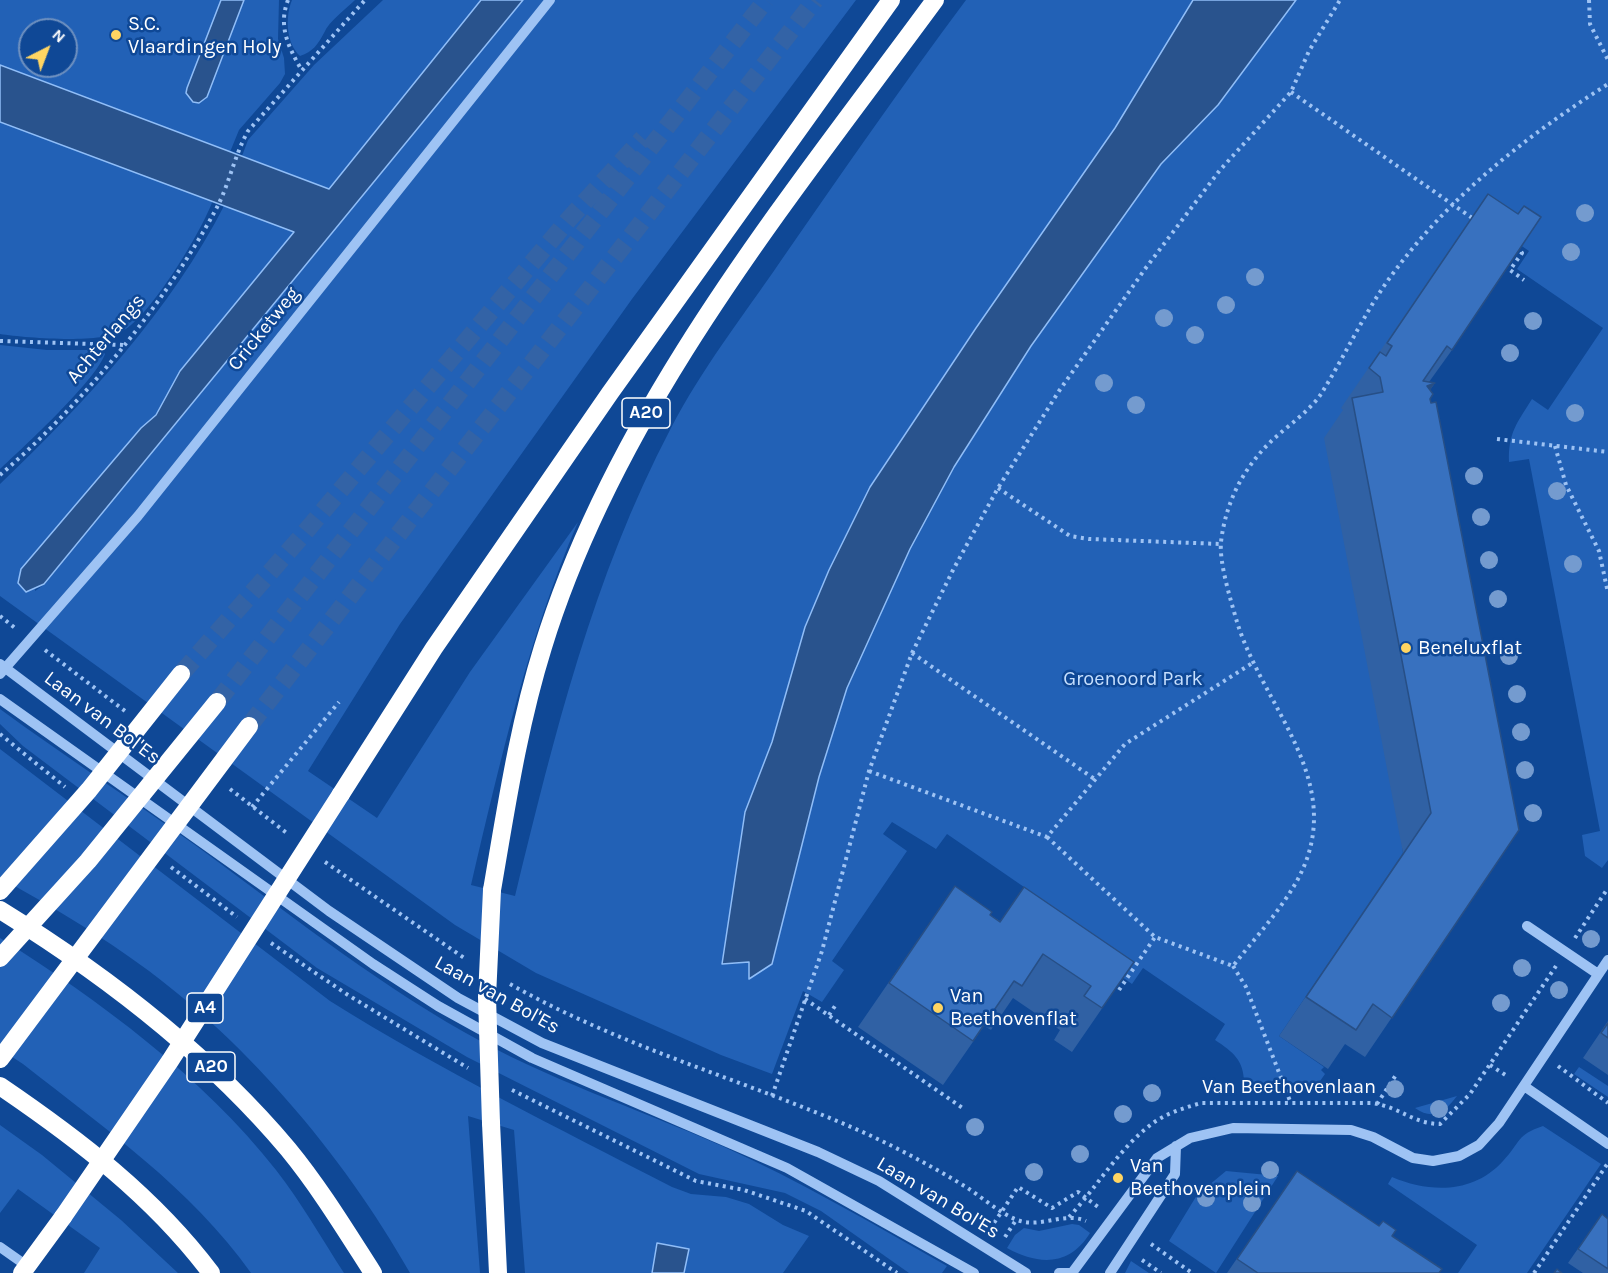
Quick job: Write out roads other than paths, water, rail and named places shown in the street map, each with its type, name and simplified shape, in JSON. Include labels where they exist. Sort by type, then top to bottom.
[{"type":"highway","name":"A4","points":[[25,1270],[170,1061],[434,648],[549,481],[891,0]]},
{"type":"highway","name":"A20","points":[[498,1273],[487,997],[492,890],[519,734],[540,657],[605,491],[645,414],[691,341],[787,202],[935,0]]},
{"type":"highway","points":[[0,891],[89,790],[182,674]]},
{"type":"highway","points":[[0,958],[88,861],[218,702]]},
{"type":"highway","points":[[0,1059],[249,726]]},
{"type":"highway","name":"A20","points":[[0,910],[50,940],[106,981],[220,1075],[290,1151],[334,1212],[373,1273]]},
{"type":"highway","points":[[0,1086],[89,1151],[141,1195],[191,1246],[211,1273]]},
{"type":"street","name":"Cricketweg","points":[[2,669],[138,516],[550,0]]},
{"type":"street","name":"Laan van Bol'Es","points":[[2,669],[329,911],[458,998],[542,1043],[818,1152],[879,1181],[1026,1273]]},
{"type":"street","name":"Laan van Bol'Es","points":[[0,699],[373,964],[438,1006],[532,1058],[787,1168],[974,1273]]},
{"type":"street","points":[[1527,926],[1598,974]]},
{"type":"street","name":"Van Beethovenlaan","points":[[1070,1273],[1157,1158],[1204,1133],[1233,1128],[1351,1130],[1373,1137],[1413,1158],[1433,1161],[1459,1156],[1479,1145],[1499,1123],[1608,960]]},
{"type":"street","points":[[1524,1086],[1608,1144]]},
{"type":"street","points":[[1110,1273],[1175,1174],[1176,1146]]},
{"type":"street","points":[[0,1247],[25,1270]]},
{"type":"street","points":[[1059,1273],[1070,1273]]},
{"type":"tunnel","points":[[217,702],[766,0]]},
{"type":"tunnel","points":[[249,726],[815,0]]},
{"type":"tunnel","points":[[181,674],[301,537],[569,219],[643,138]]},
{"type":"place","name":"S.C. Vlaardingen Holy","points":[[116,35]]},
{"type":"place","name":"Beneluxflat","points":[[1406,648]]},
{"type":"place","name":"Van Beethovenflat","points":[[938,1008]]},
{"type":"place","name":"Van Beethovenplein","points":[[1118,1178]]},
{"type":"park label","name":"Groenoord Park","points":[[1133,679]]}]
